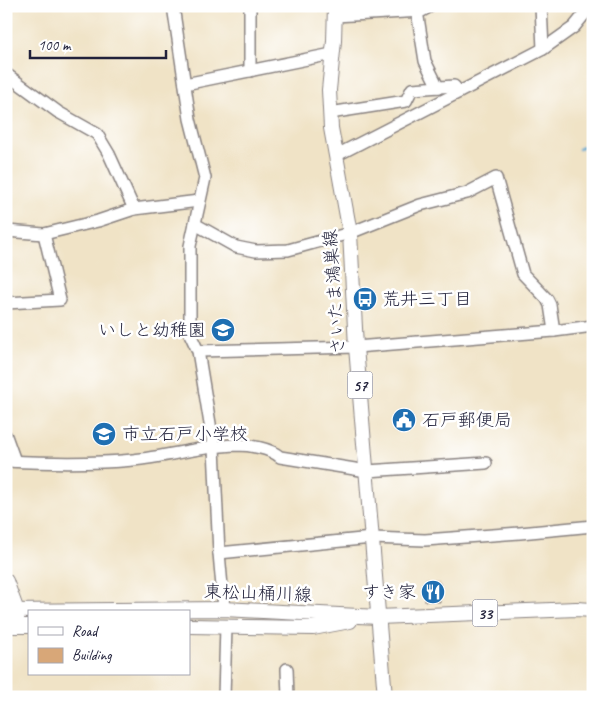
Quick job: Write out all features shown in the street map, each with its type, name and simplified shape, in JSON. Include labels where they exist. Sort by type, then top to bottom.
[{"type":"main road","name":"さいたま鴻巣線","points":[[335,11],[329,90],[331,128],[350,232],[356,347],[385,697]]},
{"type":"main road","points":[[6,581],[17,626]]},
{"type":"main road","name":"東松山桶川線","points":[[118,610],[224,609],[378,617],[576,609],[593,610]]},
{"type":"main road","name":"東松山桶川線","points":[[12,611],[28,611]]},
{"type":"main road","name":"東松山桶川線","points":[[190,626],[313,628],[378,617]]},
{"type":"street","points":[[173,6],[190,119],[205,178],[190,246],[190,334],[198,351],[214,448],[218,553],[224,609]]},
{"type":"street","points":[[335,11],[417,11],[432,6]]},
{"type":"street","points":[[541,6],[544,49]]},
{"type":"street","points":[[337,155],[544,49],[574,27],[591,6]]},
{"type":"street","points":[[250,8],[250,71]]},
{"type":"street","points":[[417,11],[425,61],[438,87]]},
{"type":"street","points":[[185,84],[332,54]]},
{"type":"street","points":[[6,74],[58,112],[97,134],[109,154],[134,209]]},
{"type":"street","points":[[336,112],[406,101],[412,89],[454,86],[460,92]]},
{"type":"street","points":[[195,224],[236,247],[256,251],[288,250],[350,232],[420,205],[467,193],[496,178],[523,274],[547,299],[550,305],[554,331]]},
{"type":"street","points":[[6,231],[44,234],[98,221],[134,209],[200,201]]},
{"type":"street","points":[[6,303],[60,300],[44,234]]},
{"type":"street","points":[[198,351],[356,347],[554,331],[593,326]]},
{"type":"street","points":[[6,436],[10,461],[78,462],[133,460],[238,445],[267,450],[280,457],[367,471],[486,463]]},
{"type":"street","points":[[218,553],[372,538],[424,540],[520,534],[593,526]]},
{"type":"street","points":[[224,697],[226,626]]},
{"type":"street","points":[[286,669],[288,697]]},
{"type":"building","name":"すき家","points":[[425,583],[440,583],[440,602],[425,601]]},
{"type":"waterway","points":[[579,149],[593,142]]},
{"type":"place","name":"荒井三丁目","points":[[365,299]]},
{"type":"place","name":"いしと幼稚園","points":[[223,330]]},
{"type":"place","name":"石戸郵便局","points":[[404,420]]},
{"type":"place","name":"市立石戸小学校","points":[[104,434]]},
{"type":"place","name":"すき家","points":[[433,592]]}]
